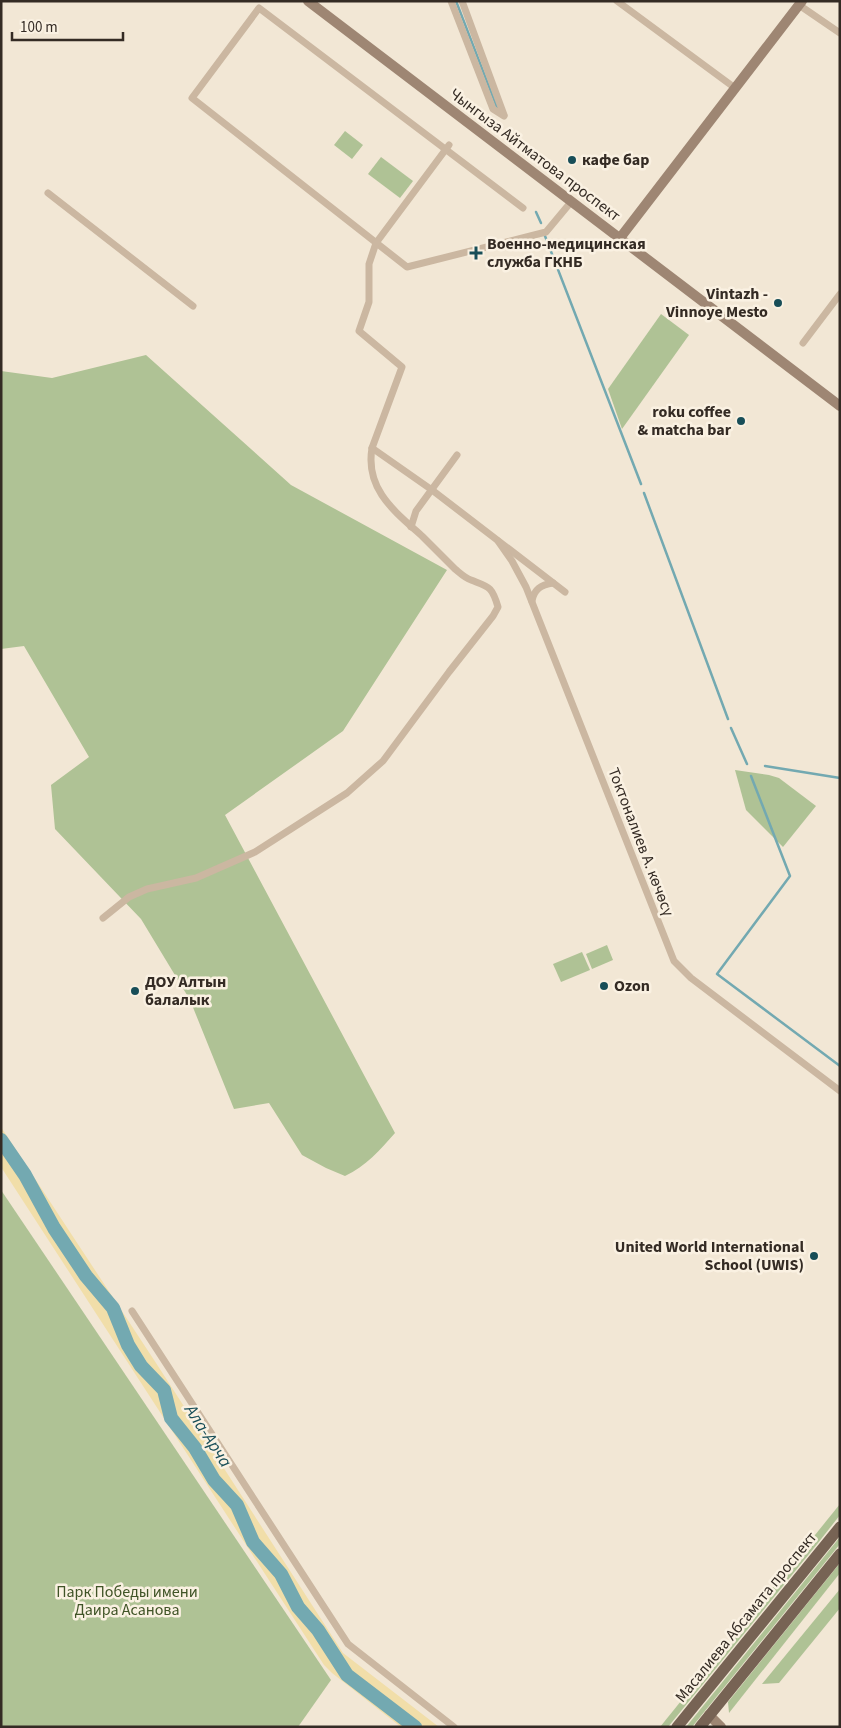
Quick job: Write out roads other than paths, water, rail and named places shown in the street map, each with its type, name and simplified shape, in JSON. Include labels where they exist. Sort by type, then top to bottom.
[{"type":"main road","name":"Чынгыза Айтматова проспект","points":[[308,1],[840,406]]},
{"type":"main road","points":[[620,238],[801,3]]},
{"type":"main road","name":"Масалиева Абсамата проспект","points":[[677,1727],[840,1527]]},
{"type":"main road","name":"Масалиева Абсамата проспект","points":[[700,1727],[840,1554]]},
{"type":"main road","points":[[709,1715],[721,1727]]},
{"type":"street","points":[[451,1],[493,109],[504,116],[462,1]]},
{"type":"street","points":[[617,1],[735,88]]},
{"type":"street","points":[[801,3],[840,33]]},
{"type":"street","points":[[523,208],[448,147],[259,8],[192,98],[407,267],[546,232],[571,202]]},
{"type":"street","points":[[103,918],[129,897],[147,889],[196,878],[255,852],[347,793],[383,761],[498,607],[495,597],[489,588],[481,582],[466,578],[454,569],[386,503],[374,480],[370,461],[372,448],[402,367],[359,331],[369,302],[369,264],[376,243],[448,147]]},
{"type":"street","points":[[48,193],[192,306]]},
{"type":"street","points":[[803,343],[840,294]]},
{"type":"street","points":[[372,448],[432,490],[565,592]]},
{"type":"street","points":[[411,526],[416,511],[457,455]]},
{"type":"street","name":"Токтоналиев А. көчөсү","points":[[498,541],[519,574],[532,602],[674,961],[691,978],[840,1091]]},
{"type":"street","points":[[532,602],[533,595],[540,587],[553,583]]},
{"type":"street","points":[[132,1311],[348,1644],[358,1654],[454,1727]]},
{"type":"waterway","points":[[456,1],[498,110]]},
{"type":"waterway","points":[[536,212],[541,223]]},
{"type":"waterway","points":[[545,236],[641,484]]},
{"type":"waterway","points":[[644,493],[728,719]]},
{"type":"waterway","points":[[731,728],[747,764]]},
{"type":"waterway","points":[[765,766],[840,778]]},
{"type":"waterway","points":[[751,776],[790,876],[717,974],[840,1066]]},
{"type":"waterway","name":"Ала-Арча","points":[[1,1140],[25,1175],[54,1228],[86,1276],[113,1308],[128,1345],[141,1366],[164,1390],[171,1418],[195,1448],[214,1480],[237,1505],[253,1542],[281,1574],[298,1607],[318,1630],[347,1675],[415,1727]]},
{"type":"place","name":"кафе бар","points":[[572,160]]},
{"type":"place","name":"Военно-медицинская служба ГКНБ","points":[[476,253]]},
{"type":"place","name":"Vintazh - Vinnoye Mesto","points":[[778,303]]},
{"type":"place","name":"roku coffee & matcha bar","points":[[741,421]]},
{"type":"place","name":"Ozon","points":[[604,986]]},
{"type":"place","name":"ДОУ Алтын балалык","points":[[135,991]]},
{"type":"place","name":"United World International School (UWIS)","points":[[814,1256]]},
{"type":"park label","name":"Парк Победы имени Даира Асанова","points":[[127,1601]]}]
